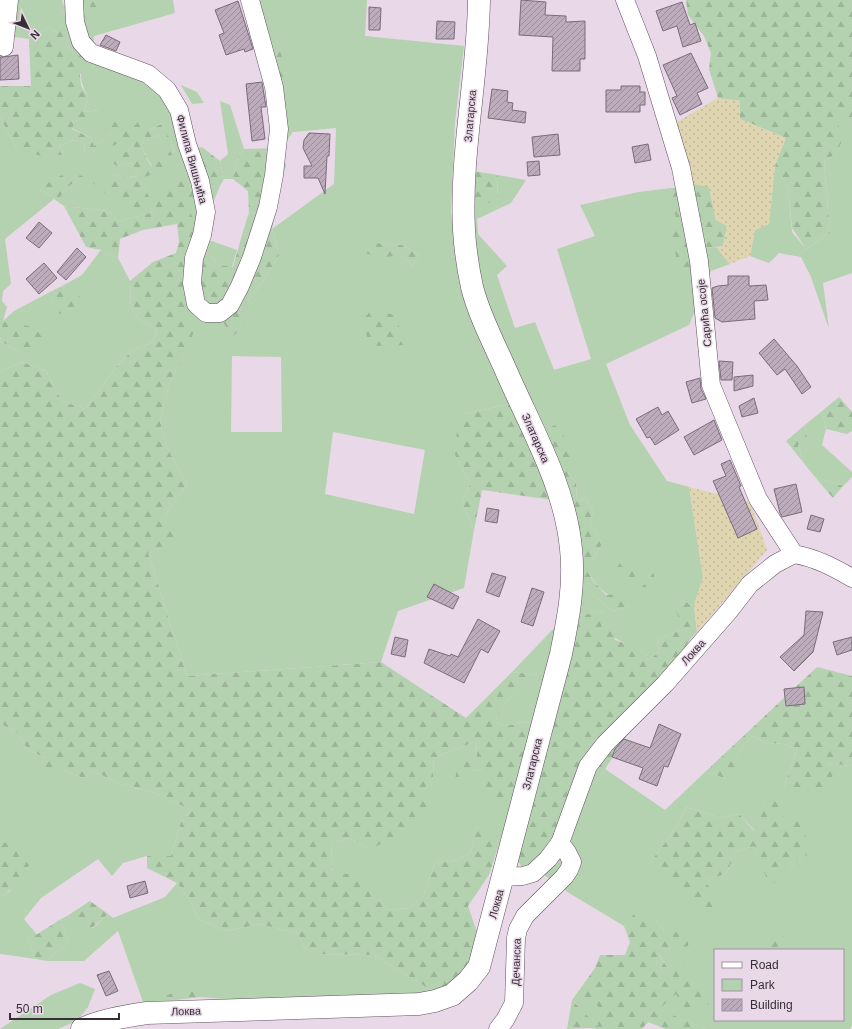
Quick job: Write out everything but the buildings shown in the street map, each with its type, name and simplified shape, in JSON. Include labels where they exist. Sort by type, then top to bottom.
[{"type":"main road","name":"Златарска","points":[[479,0],[477,41],[464,179],[464,231],[468,261],[473,289],[481,311],[545,458],[561,499],[569,532],[572,570],[568,617],[560,654],[504,877]]},
{"type":"main road","name":"Локва","points":[[82,1029],[91,1025],[119,1018],[147,1013],[419,1004],[443,999],[461,989],[479,967],[504,877]]},
{"type":"street","points":[[4,47],[9,0]]},
{"type":"street","name":"Филипа Вишњића","points":[[74,0],[75,22],[81,42],[91,53],[148,74],[167,90],[179,110],[187,144],[200,181],[206,212],[202,235],[194,258],[192,284],[196,304],[206,313],[220,313],[230,305],[252,257],[268,207],[280,129],[274,87],[250,0]]},
{"type":"street","name":"Сарића осоје","points":[[625,0],[647,56],[681,168],[699,261],[711,385],[758,499],[794,554]]},
{"type":"street","points":[[794,554],[810,557],[829,565],[852,578]]},
{"type":"street","name":"Локва","points":[[504,877],[523,876],[533,873],[548,859],[560,843],[588,766],[605,744],[665,684],[729,611],[750,584],[775,564],[794,554]]},
{"type":"street","name":"Дечанска","points":[[498,1029],[514,1003],[516,938],[520,923],[528,912],[564,877],[572,862],[560,843]]},
{"type":"green space","points":[[11,0],[60,0],[60,10],[67,17],[57,33],[49,27],[29,39],[0,35]]},
{"type":"green space","points":[[60,0],[62,0],[63,4],[71,12],[75,0],[94,0],[97,8],[89,19],[69,21],[66,47],[83,54],[86,67],[80,74],[81,86],[88,96],[84,112],[100,110],[99,123],[84,118],[75,121],[72,129],[91,138],[94,146],[112,133],[110,124],[121,120],[132,128],[141,119],[149,130],[163,123],[175,153],[169,156],[158,135],[144,141],[141,147],[151,166],[162,160],[166,170],[144,177],[141,182],[150,198],[146,209],[132,209],[111,198],[93,183],[113,174],[126,177],[139,176],[131,163],[117,166],[110,161],[129,150],[133,145],[125,140],[92,157],[85,157],[84,142],[73,140],[59,146],[64,154],[46,157],[17,150],[0,117],[0,86],[31,86],[29,39],[49,27],[57,33],[67,17],[60,10]]},
{"type":"green space","points":[[94,0],[173,0],[175,13],[94,36],[93,50],[182,105],[189,172],[164,186],[153,212],[119,222],[108,211],[64,206],[58,202],[68,187],[84,178],[41,189],[54,199],[5,239],[11,284],[3,291],[2,301],[7,307],[3,321],[14,311],[48,293],[58,313],[73,289],[62,286],[82,275],[101,250],[118,258],[130,281],[131,308],[140,320],[157,330],[153,342],[133,350],[118,365],[85,409],[62,401],[46,371],[22,362],[0,372],[0,341],[28,356],[0,337],[0,117],[17,150],[64,154],[59,146],[73,140],[84,142],[85,157],[125,139],[133,145],[129,150],[111,161],[117,166],[131,163],[139,176],[126,177],[113,174],[150,198],[141,182],[144,176],[166,170],[152,166],[141,147],[144,141],[158,135],[169,155],[175,152],[162,123],[149,130],[132,128],[112,133],[94,146],[91,138],[72,128],[75,121],[100,110],[84,112],[88,96],[81,80],[83,54],[66,47],[69,21],[97,8]]},
{"type":"green space","points":[[257,0],[367,0],[365,36],[464,46],[455,122],[451,212],[462,285],[510,404],[464,414],[455,455],[470,484],[462,503],[474,530],[464,588],[398,611],[381,662],[187,676],[148,553],[171,549],[164,517],[187,484],[166,446],[160,421],[170,381],[185,354],[181,314],[187,309],[223,322],[233,336],[239,313],[263,281],[279,255],[272,229],[334,184],[336,128],[293,132],[281,148],[265,30]],"holes":[[[375,243],[402,245],[419,255],[413,266],[401,255]],[[232,356],[281,357],[282,432],[231,432]],[[333,432],[425,450],[414,514],[325,494]]]},
{"type":"green space","points":[[686,0],[852,0],[852,118],[837,118],[842,141],[836,153],[824,162],[830,233],[806,249],[792,228],[788,189],[775,165],[786,138],[740,119],[740,101],[718,98],[709,69],[711,53],[704,36],[688,15]]},
{"type":"green space","points":[[265,30],[276,38],[285,67],[281,148]]},
{"type":"green space","points":[[181,85],[197,92],[204,103],[192,104]]},
{"type":"green space","points":[[220,101],[230,105],[244,149],[238,157],[233,179],[224,179],[220,161],[228,154]]},
{"type":"green space","points":[[837,118],[852,118],[852,273],[823,283],[829,329],[811,277],[801,257],[779,253],[769,263],[750,256],[755,230],[769,224],[775,165],[788,189],[792,232],[806,249],[830,233],[824,162],[836,153]]},
{"type":"green space","points":[[675,123],[709,187],[716,220],[727,226],[723,246],[704,248],[711,271],[705,287],[679,272],[670,224],[676,218],[671,188],[680,188]]},
{"type":"green space","points":[[202,147],[220,161],[224,179],[220,186],[207,187],[201,209],[186,205],[193,218],[193,235],[204,250],[219,265],[233,267],[242,235],[253,233],[259,216],[249,212],[248,191],[233,179],[238,157],[244,149],[281,148],[286,166],[279,190],[272,229],[279,255],[263,281],[239,313],[245,325],[232,337],[223,322],[188,309],[181,314],[194,331],[185,354],[170,381],[160,421],[166,446],[187,484],[164,517],[175,530],[171,550],[148,553],[187,676],[381,662],[466,718],[512,672],[539,675],[507,701],[494,721],[505,726],[536,720],[512,801],[481,802],[483,769],[471,771],[463,788],[454,784],[458,764],[477,758],[476,741],[434,758],[433,778],[423,792],[434,808],[392,839],[370,849],[349,838],[331,843],[333,874],[353,874],[388,910],[409,908],[423,897],[435,863],[458,860],[471,852],[477,826],[501,838],[489,875],[468,906],[478,935],[465,974],[437,994],[374,955],[314,954],[304,948],[298,933],[259,924],[226,931],[198,919],[189,898],[177,883],[147,868],[147,856],[171,856],[181,822],[191,810],[156,793],[121,784],[93,771],[83,778],[61,769],[52,773],[41,765],[46,758],[28,750],[17,733],[0,723],[0,372],[22,362],[46,371],[62,401],[85,409],[118,365],[133,350],[153,342],[157,330],[140,320],[131,308],[130,281],[153,262],[176,253],[179,241],[177,224],[143,230],[120,239],[118,258],[101,250],[86,247],[64,206],[108,211],[119,222],[153,212],[163,186],[189,172],[184,151]]},
{"type":"green space","points":[[473,171],[498,175],[497,204],[472,200]]},
{"type":"green space","points":[[75,172],[85,178],[68,187],[58,202],[41,189],[49,182],[57,178]]},
{"type":"green space","points":[[498,175],[526,180],[511,203],[477,219],[478,234],[507,266],[497,275],[515,328],[535,322],[554,370],[591,359],[557,249],[595,236],[580,205],[638,192],[671,188],[677,218],[705,287],[689,325],[606,364],[630,425],[667,481],[689,487],[703,577],[694,606],[678,598],[683,629],[658,639],[659,652],[648,661],[646,654],[600,630],[604,611],[577,616],[578,569],[584,586],[613,611],[629,606],[605,593],[596,584],[588,571],[602,544],[590,522],[593,511],[586,498],[577,501],[576,483],[540,432],[477,279],[472,200],[497,203]]},
{"type":"green space","points":[[220,186],[213,203],[206,239],[237,250],[232,267],[219,265],[204,250],[193,235],[185,204],[201,209],[206,187]]},
{"type":"green space","points":[[249,212],[259,216],[253,233],[242,235]]},
{"type":"green space","points":[[375,243],[402,245],[419,255],[413,266],[401,255],[377,258],[355,248]]},
{"type":"green space","points":[[716,247],[730,264],[711,271],[704,248]]},
{"type":"green space","points":[[62,286],[73,288],[81,298],[72,311],[58,314],[48,293]]},
{"type":"green space","points":[[374,307],[395,316],[406,345],[371,346],[361,322]]},
{"type":"green space","points":[[3,321],[33,327],[46,340],[28,356],[0,341]]},
{"type":"green space","points":[[839,397],[852,412],[852,431],[847,434],[826,429],[822,411]]},
{"type":"green space","points":[[510,404],[553,500],[482,490],[474,530],[462,503],[470,484],[455,455],[457,429],[464,414]]},
{"type":"green space","points":[[822,411],[826,429],[822,445],[852,472],[852,477],[843,486],[815,477],[803,462],[798,444],[807,438],[805,425]]},
{"type":"green space","points":[[555,425],[564,436],[574,460],[568,472],[576,483],[577,501],[586,498],[593,511],[590,522],[602,544],[592,561],[596,568],[588,572],[594,582],[606,595],[625,594],[629,606],[613,611],[584,586],[540,432]]},
{"type":"green space","points":[[805,425],[807,438],[798,445],[803,462],[786,441]]},
{"type":"green space","points":[[815,477],[843,486],[833,498]]},
{"type":"green space","points":[[618,562],[625,569],[632,567],[636,568],[636,576],[625,580],[617,576],[611,567]]},
{"type":"green space","points":[[644,571],[654,574],[654,587],[652,592],[641,598],[636,592],[645,584]]},
{"type":"green space","points":[[678,598],[694,606],[697,632],[691,638],[605,769],[532,866],[522,867],[514,856],[577,616],[604,611],[601,630],[612,631],[615,640],[632,645],[646,654],[648,661],[659,652],[658,639],[683,629],[673,603]]},
{"type":"green space","points":[[557,625],[536,720],[505,726],[494,721],[507,701],[538,675],[512,672]]},
{"type":"green space","points":[[817,667],[852,676],[852,766],[826,763],[833,775],[817,794],[784,787],[797,749],[784,744],[768,743],[752,736],[736,756],[740,771],[725,778],[705,772]]},
{"type":"green space","points":[[0,723],[17,733],[28,750],[46,758],[61,769],[83,778],[93,771],[121,784],[156,793],[191,810],[181,822],[171,856],[147,856],[123,863],[112,876],[98,859],[41,898],[24,919],[37,935],[28,940],[36,959],[0,954],[0,897],[11,890],[3,841],[0,839]]},
{"type":"green space","points":[[752,736],[768,743],[784,744],[797,749],[784,787],[826,763],[852,766],[852,1026],[850,1029],[705,1029],[658,1009],[677,993],[669,970],[659,954],[688,946],[665,932],[657,921],[635,914],[624,926],[569,893],[532,866],[605,769],[665,810],[705,772],[725,778],[736,756]],"holes":[[[767,796],[779,814],[786,819],[807,855],[789,868],[758,856],[754,846],[737,851],[726,874],[703,880],[648,865],[677,827],[686,807],[721,818],[739,814],[755,831]]]},
{"type":"green space","points":[[476,741],[477,758],[471,771],[483,769],[512,801],[501,838],[477,827],[471,852],[458,860],[435,863],[423,897],[409,908],[388,910],[353,875],[333,874],[331,843],[349,838],[370,849],[423,792],[433,778],[434,758]]},
{"type":"green space","points":[[767,796],[786,804],[780,814],[786,819],[805,821],[807,855],[789,868],[770,887],[754,846],[737,851],[726,874],[704,880],[717,898],[716,911],[703,913],[648,865],[677,827],[686,807],[721,818],[739,814],[754,831]]},
{"type":"green space","points":[[0,839],[15,849],[29,865],[18,883],[0,897]]},
{"type":"green space","points":[[177,883],[189,898],[198,919],[226,931],[259,924],[298,933],[304,948],[314,954],[374,955],[437,994],[259,1002],[201,997],[201,988],[163,997],[166,1001],[143,1002],[118,931],[84,961],[47,961],[68,943],[61,919],[67,916],[93,928],[108,914],[113,918],[165,897]]},
{"type":"green space","points":[[90,901],[108,914],[92,928],[67,916]]},
{"type":"green space","points":[[635,913],[657,921],[665,932],[691,932],[688,946],[659,955],[669,970],[684,966],[709,1004],[685,1008],[676,994],[659,1009],[705,1029],[665,1029],[648,1022],[642,1029],[567,1029],[572,1000],[595,968],[600,955],[625,955],[630,942],[624,926]],"holes":[[[573,1001],[598,1006],[598,1027]]]},
{"type":"green space","points":[[61,919],[68,943],[47,961],[36,959],[28,940]]},
{"type":"green space","points":[[779,934],[790,941],[794,949],[765,949],[764,945]]},
{"type":"green space","points":[[80,983],[95,989],[88,1007],[77,1021],[58,1029],[0,1029],[51,995]]},
{"type":"green space","points":[[201,988],[201,997],[166,1001],[162,997],[184,989]]},
{"type":"green space","points":[[572,1000],[598,1006],[598,1027],[601,1029],[590,1029],[598,1028]]},
{"type":"sand","points":[[718,98],[740,101],[740,119],[786,138],[775,165],[769,224],[755,230],[750,256],[730,264],[716,247],[723,246],[727,226],[716,220],[709,187],[692,184],[675,123]]},
{"type":"sand","points":[[689,487],[750,502],[767,550],[697,632],[694,606],[703,577]]}]
